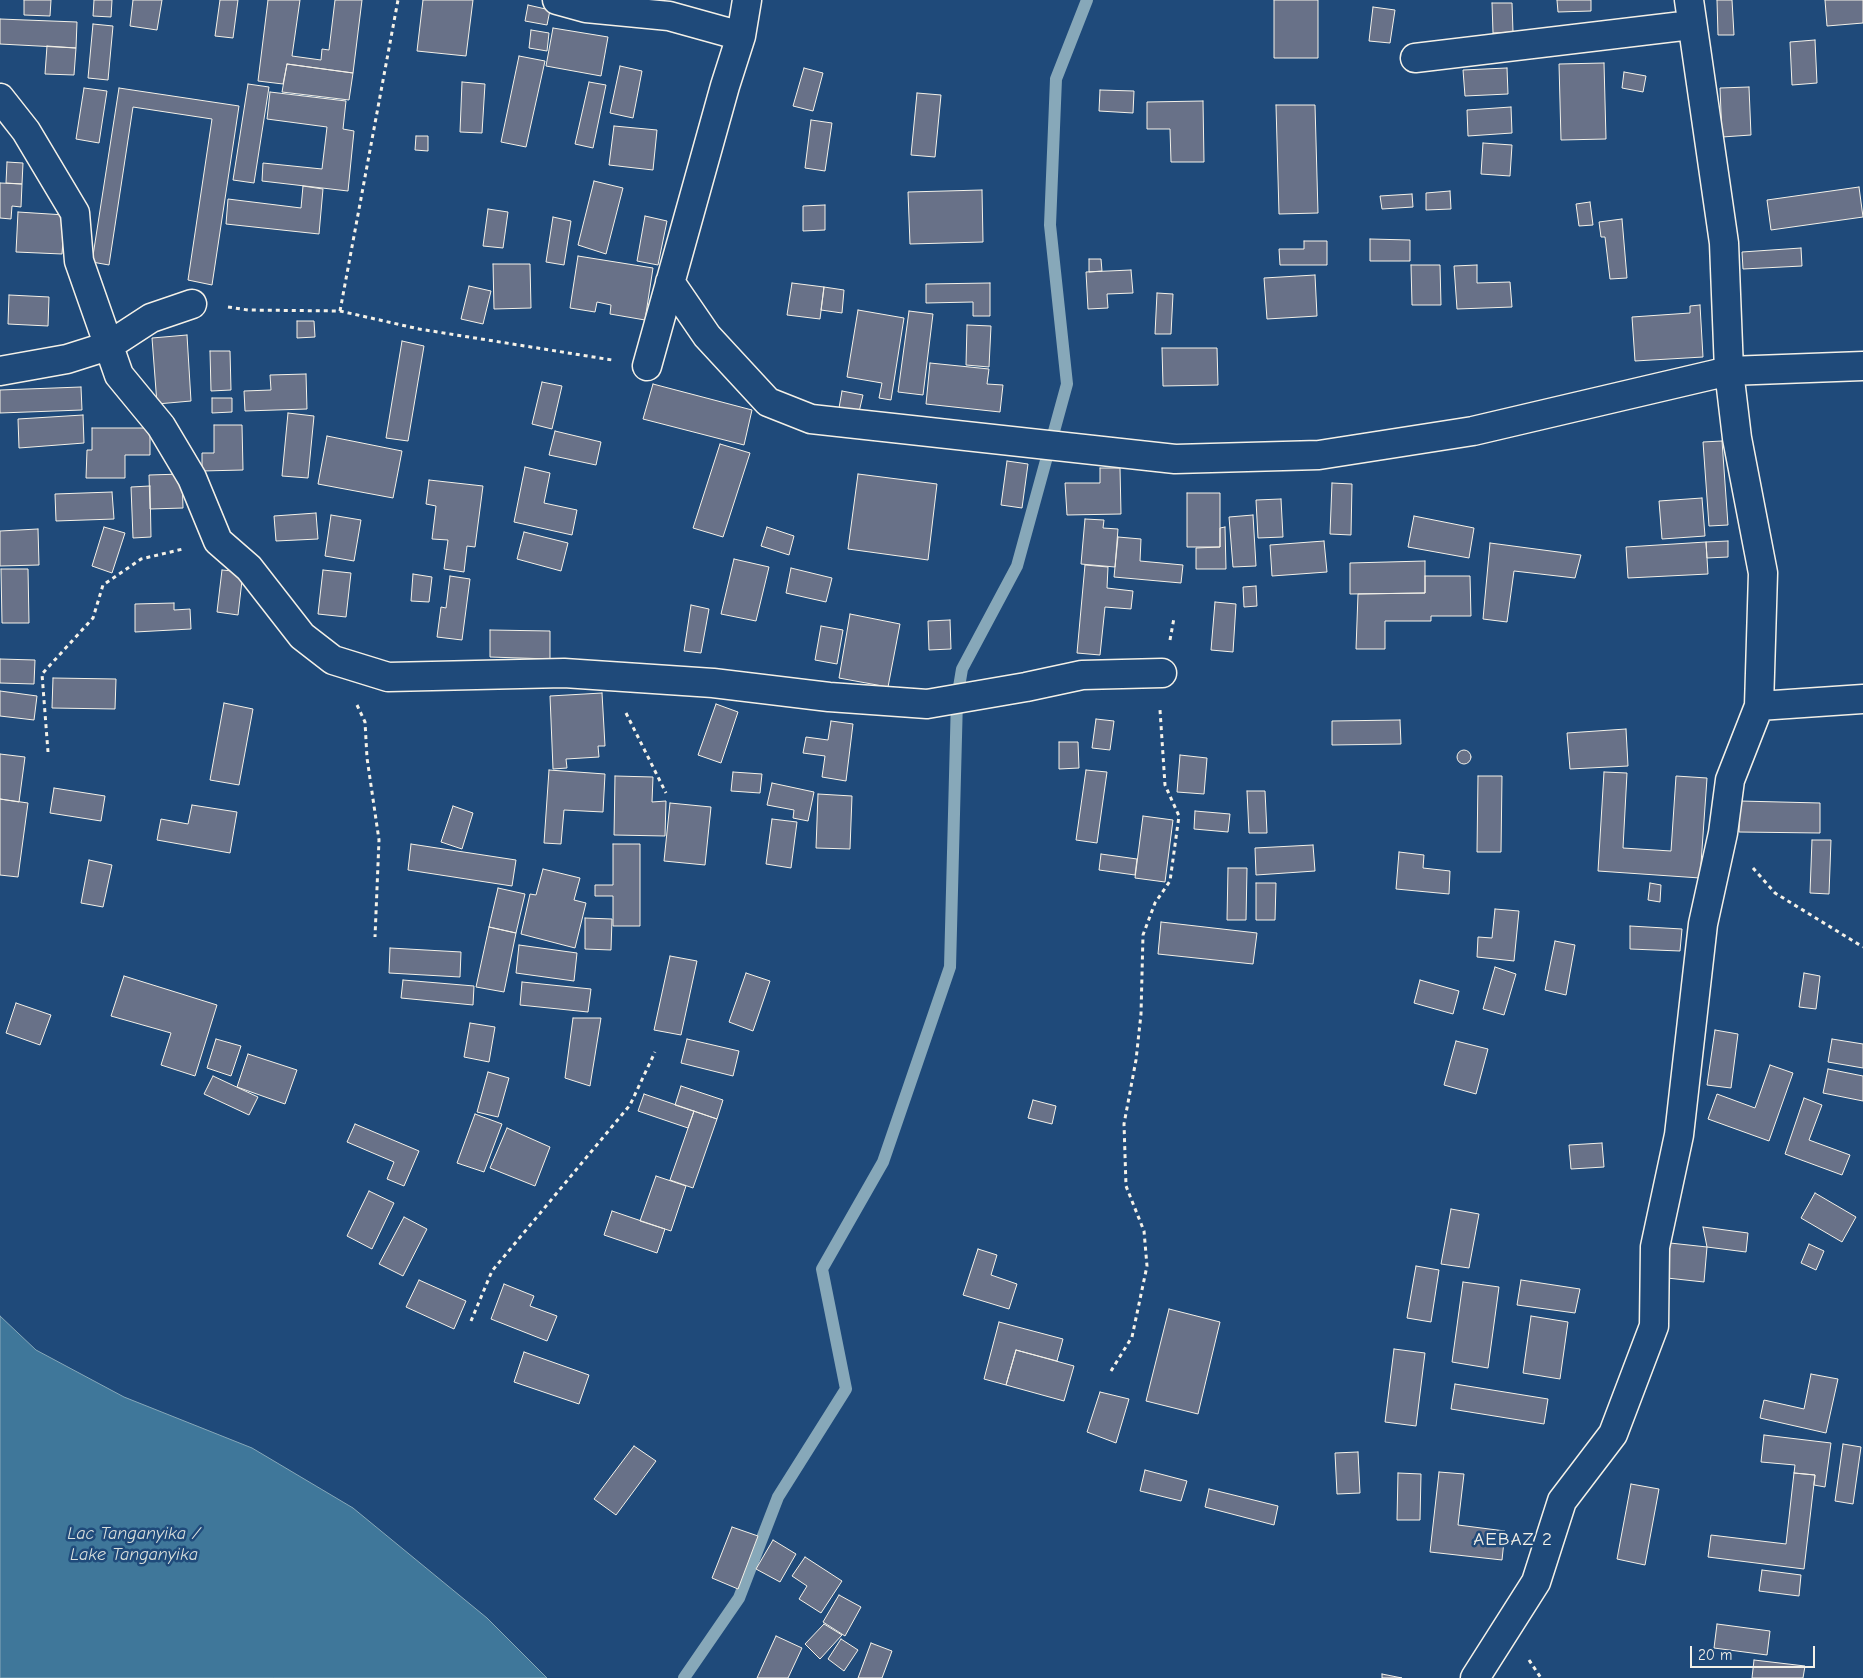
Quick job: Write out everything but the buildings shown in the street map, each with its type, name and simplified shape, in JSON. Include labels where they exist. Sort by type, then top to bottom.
[{"type":"street","points":[[557,0],[586,8],[669,16],[741,36]]},
{"type":"street","points":[[647,366],[725,86],[741,36],[747,0]]},
{"type":"street","points":[[1415,58],[1690,12],[1724,244],[1729,371],[1737,438],[1763,573],[1759,706],[1730,780],[1723,834],[1704,924],[1679,1135],[1655,1247],[1654,1326],[1613,1434],[1562,1500],[1536,1582],[1475,1678]]},
{"type":"street","points":[[0,98],[26,131],[75,213],[79,261],[118,375],[161,426],[192,478],[218,541],[250,568],[302,636],[333,660],[388,677],[564,673],[712,683],[829,697],[927,704],[1082,675],[1162,673]]},
{"type":"street","points":[[670,282],[707,336],[768,402],[810,419],[1175,459],[1319,455],[1473,431],[1729,371],[1863,366]]},
{"type":"street","points":[[0,371],[67,359],[108,346],[152,318],[192,304]]},
{"type":"street","points":[[1759,706],[1863,699]]},
{"type":"path","points":[[340,311],[398,0]]},
{"type":"path","points":[[192,304],[248,310],[340,311],[418,329],[647,366]]},
{"type":"path","points":[[48,752],[42,674],[93,618],[103,585],[141,559],[218,541]]},
{"type":"path","points":[[1111,1371],[1132,1336],[1147,1266],[1144,1231],[1126,1186],[1124,1124],[1136,1060],[1141,1014],[1144,935],[1155,904],[1170,881],[1179,816],[1165,785],[1160,716],[1162,673],[1174,618]]},
{"type":"path","points":[[333,660],[354,696],[364,722],[367,758],[379,840],[375,937]]},
{"type":"path","points":[[609,676],[666,793]]},
{"type":"path","points":[[1723,834],[1775,893],[1863,947]]},
{"type":"path","points":[[471,1321],[492,1271],[630,1105],[655,1052]]},
{"type":"water","name":"Lac Tanganyika / Lake Tanganyika","points":[[0,1316],[36,1350],[124,1397],[252,1448],[353,1508],[487,1618],[547,1678],[0,1678]]},
{"type":"waterway","points":[[684,1678],[739,1598],[778,1497],[846,1389],[822,1269],[883,1162],[950,967],[957,699],[962,669],[1017,566],[1067,384],[1050,225],[1056,79],[1087,0]]},
{"type":"district","name":"AEBAZ 2","points":[[1513,1540]]}]
